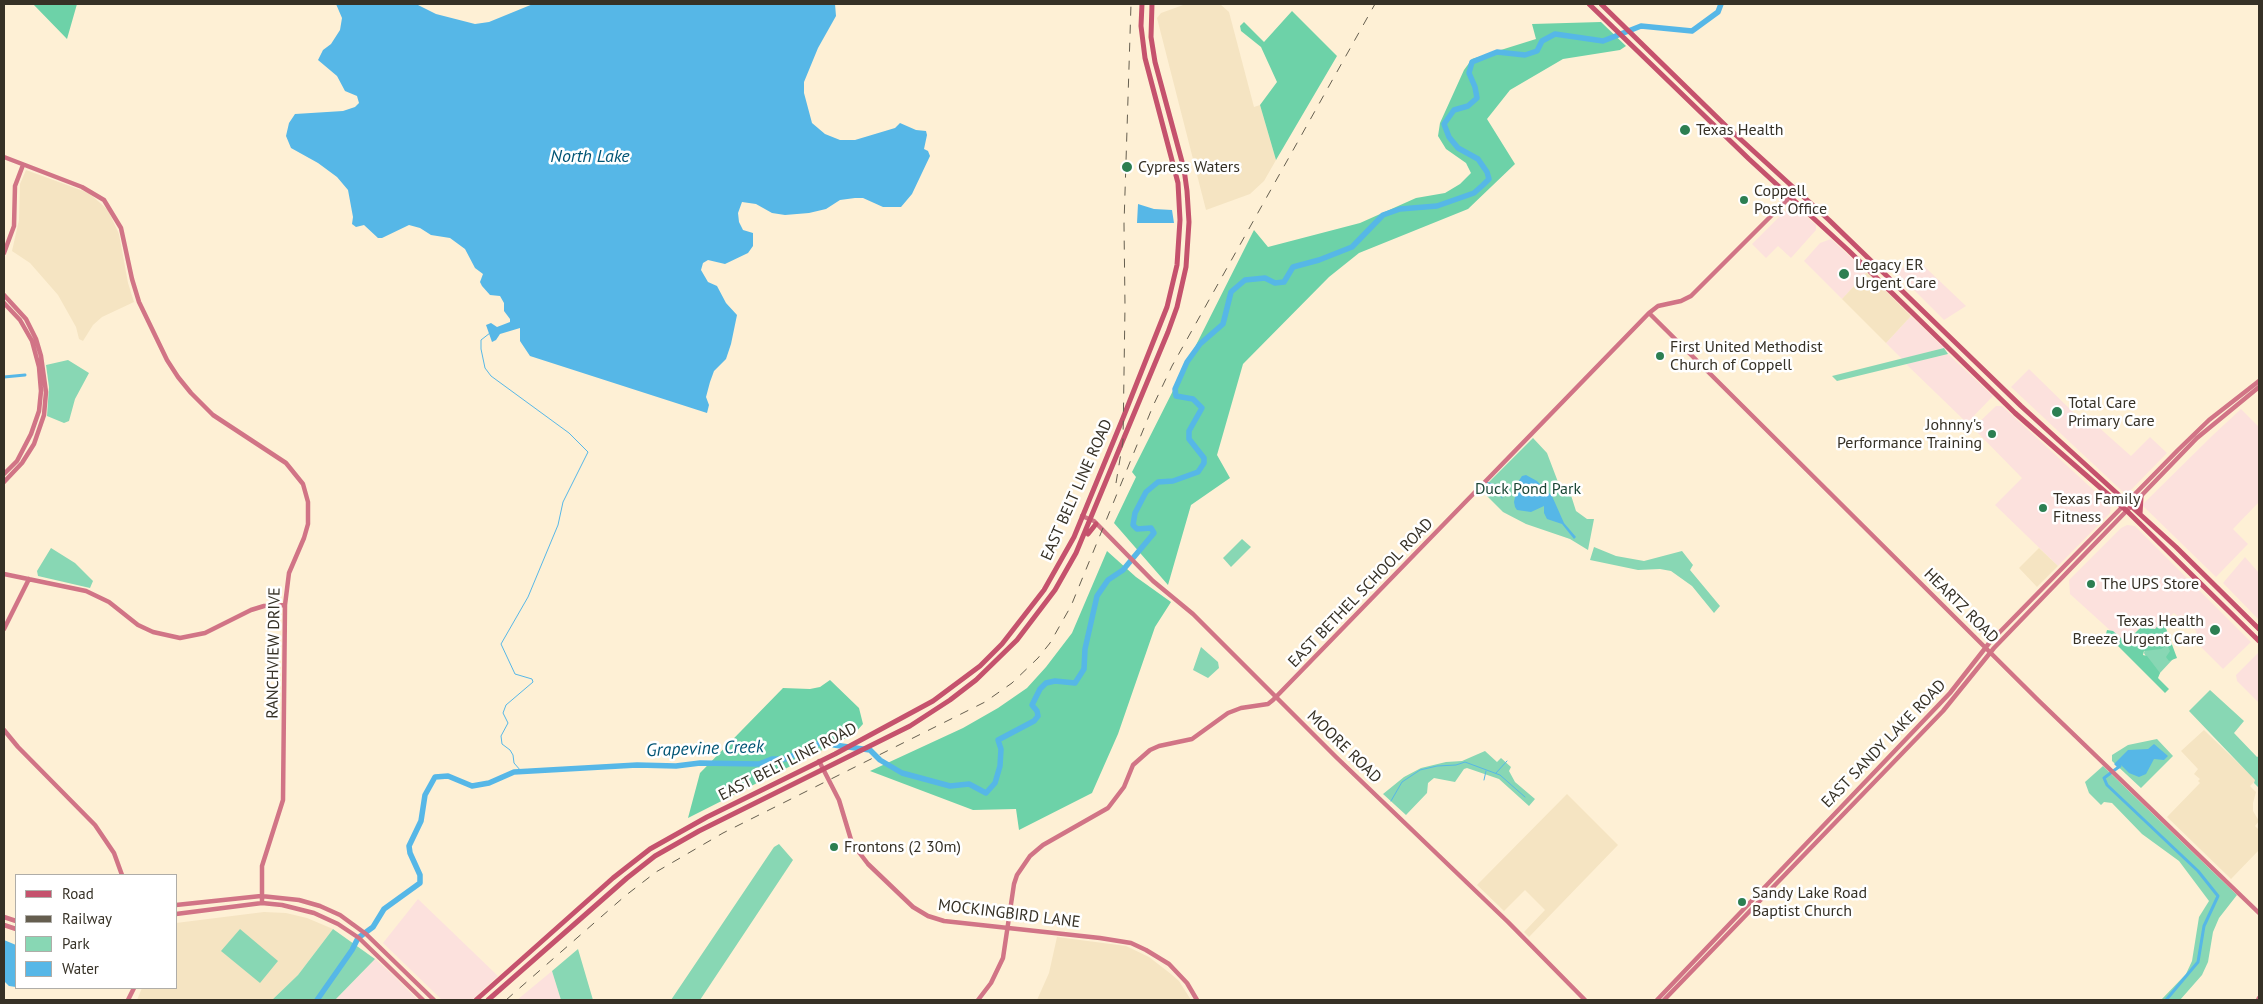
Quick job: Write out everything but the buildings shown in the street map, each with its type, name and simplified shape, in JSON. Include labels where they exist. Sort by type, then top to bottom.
[{"type":"main road","name":"EAST BELT LINE ROAD","points":[[476,1000],[613,878],[650,849],[707,817],[835,754],[933,701],[980,666],[1016,628],[1044,590],[1074,537],[1168,307],[1180,248],[1178,182],[1149,77],[1142,38],[1142,4]]},
{"type":"main road","name":"EAST BELT LINE ROAD","points":[[488,1000],[627,878],[655,856],[699,831],[910,726],[950,700],[985,671],[1017,640],[1042,610],[1076,553],[1091,519],[1177,307],[1187,257],[1188,203],[1184,168],[1155,62],[1151,38],[1152,4]]},
{"type":"main road","points":[[1589,4],[1789,197],[1874,274],[1999,397],[2075,466],[2125,507],[2132,507],[2140,514],[2259,629]]},
{"type":"main road","points":[[1601,4],[1726,126],[1880,268],[2005,390],[2081,460],[2168,551],[2259,641]]},
{"type":"main road","points":[[1142,38],[1151,38]]},
{"type":"main road","points":[[1693,104],[1698,98]]},
{"type":"main road","points":[[1721,131],[1726,126]]},
{"type":"main road","points":[[1179,205],[1188,203]]},
{"type":"main road","points":[[1180,248],[1182,254],[1187,257]]},
{"type":"main road","points":[[1874,274],[1880,268]]},
{"type":"main road","points":[[1145,362],[1153,366]]},
{"type":"main road","points":[[1999,397],[2005,390]]},
{"type":"main road","points":[[2075,466],[2081,460]]},
{"type":"main road","points":[[2140,514],[2141,498]]},
{"type":"main road","points":[[1076,553],[1090,529],[1096,524]]},
{"type":"main road","points":[[2168,551],[2188,565],[2194,565]]},
{"type":"main road","points":[[2189,571],[2195,569],[2212,583]]},
{"type":"main road","points":[[980,666],[985,671]]},
{"type":"main road","points":[[650,849],[655,856]]},
{"type":"main road","points":[[496,981],[502,988]]},
{"type":"street","name":"RANCHVIEW DRIVE","points":[[4,157],[82,187],[104,200],[121,228],[139,302],[178,377],[213,416],[286,464],[303,484],[308,502],[308,524],[289,573],[285,605],[283,800],[277,823],[263,858],[260,875],[262,904]]},
{"type":"street","points":[[4,253],[14,226],[15,186],[23,165]]},
{"type":"street","name":"EAST BETHEL SCHOOL ROAD","points":[[978,1000],[989,987],[997,971],[1005,947],[1014,884],[1026,861],[1043,845],[1108,808],[1124,788],[1134,765],[1144,754],[1158,746],[1192,739],[1228,713],[1241,708],[1268,704],[1276,698],[1649,313],[1658,306],[1682,301],[1691,296],[1795,189]]},
{"type":"street","points":[[4,295],[26,319],[36,339],[42,361],[46,392],[44,415],[26,457],[11,471],[4,474]]},
{"type":"street","points":[[4,302],[20,320],[28,334],[34,350],[40,378],[40,398],[34,428],[4,482]]},
{"type":"street","name":"HEARTZ ROAD","points":[[1649,313],[1990,652],[2259,913]]},
{"type":"street","points":[[2132,507],[2198,438],[2259,381]]},
{"type":"street","points":[[2125,507],[2200,428],[2259,387]]},
{"type":"street","name":"EAST SANDY LAKE ROAD","points":[[1657,1000],[1950,694],[1986,648],[2090,540],[2125,507]]},
{"type":"street","name":"EAST SANDY LAKE ROAD","points":[[1664,1000],[1943,711],[1966,686],[1990,652],[2083,557],[2125,507]]},
{"type":"street","name":"MOORE ROAD","points":[[1082,516],[1091,519],[1143,571],[1193,614],[1276,698],[1508,922],[1585,1000]]},
{"type":"street","points":[[2083,557],[2090,540]]},
{"type":"street","points":[[2064,568],[2068,572]]},
{"type":"street","points":[[4,574],[86,591],[109,602],[138,625],[153,632],[180,638],[206,633],[251,610],[285,605]]},
{"type":"street","points":[[4,629],[29,579]]},
{"type":"street","points":[[4,730],[18,747],[95,825],[114,854],[122,874]]},
{"type":"street","name":"MOCKINGBIRD LANE","points":[[819,762],[840,803],[854,846],[913,908],[938,920],[1131,943],[1169,964],[1187,983],[1196,1000]]},
{"type":"street","points":[[1811,839],[1815,843]]},
{"type":"street","points":[[178,905],[261,896],[310,903],[350,921],[381,948],[434,1000]]},
{"type":"street","points":[[178,914],[262,904],[282,905],[314,913],[344,928],[376,954],[423,1000]]},
{"type":"street","points":[[398,976],[404,971]]},
{"type":"street","points":[[128,1000],[132,989]]},
{"type":"shaded area","points":[[1186,4],[1220,4],[1229,12],[1254,107],[1260,105],[1276,160],[1264,181],[1250,194],[1206,210],[1157,18],[1161,13]]},
{"type":"shaded area","points":[[26,170],[89,193],[108,210],[119,234],[128,283],[134,302],[102,317],[93,325],[83,341],[79,339],[76,327],[58,295],[30,263],[12,251],[19,220],[20,184]]},
{"type":"shaded area","points":[[1792,204],[1816,225],[1816,230],[1791,258],[1778,246],[1766,258],[1752,244]]},
{"type":"shaded area","points":[[1831,239],[1867,272],[1842,299],[1804,261],[1820,243]]},
{"type":"shaded area","points":[[1916,258],[1966,306],[1944,320],[1895,271],[1900,270]]},
{"type":"shaded area","points":[[1867,272],[1911,316],[1886,343],[1842,299]]},
{"type":"shaded area","points":[[1911,316],[1944,348],[1902,359],[1886,343]]},
{"type":"shaded area","points":[[1948,354],[1993,396],[1967,423],[1906,364]]},
{"type":"shaded area","points":[[2029,369],[2078,417],[2095,424],[2131,456],[2150,437],[2167,453],[2132,489],[2127,493],[2122,491],[2011,387]]},
{"type":"shaded area","points":[[1996,406],[2002,406],[2111,506],[2110,513],[2058,566],[1995,505],[2022,478],[1973,428]]},
{"type":"shaded area","points":[[2241,409],[2259,427],[2259,502],[2233,529],[2248,544],[2216,577],[2142,505]]},
{"type":"shaded area","points":[[2127,525],[2135,526],[2251,642],[2223,669],[2198,644],[2196,631],[2186,613],[2180,618],[2174,613],[2156,629],[2140,628],[2123,642],[2070,594],[2069,580],[2121,528]]},
{"type":"shaded area","points":[[2039,548],[2058,566],[2037,587],[2019,568]]},
{"type":"shaded area","points":[[2245,557],[2259,573],[2259,620],[2223,583]]},
{"type":"shaded area","points":[[2259,652],[2259,703],[2237,681],[2236,675]]},
{"type":"shaded area","points":[[2204,730],[2256,780],[2250,786],[2256,792],[2253,811],[2259,821],[2255,826],[2259,830],[2259,850],[2231,879],[2167,817],[2200,783],[2198,781],[2200,779],[2194,774],[2198,769],[2181,751]]},
{"type":"shaded area","points":[[1567,794],[1618,845],[1529,937],[1524,932],[1545,910],[1525,890],[1504,911],[1477,885]]},
{"type":"shaded area","points":[[418,899],[498,976],[472,1000],[442,1000],[383,943]]},
{"type":"shaded area","points":[[264,912],[286,913],[307,918],[333,929],[298,975],[272,1000],[137,1000],[142,989],[178,989],[178,923]]},
{"type":"shaded area","points":[[1057,937],[1126,946],[1149,957],[1171,974],[1179,981],[1191,1000],[1037,1000],[1049,973]]},
{"type":"shaded area","points":[[375,959],[392,974],[418,1000],[335,1000]]},
{"type":"shaded area","points":[[552,971],[561,1000],[517,1000]]},
{"type":"green space","points":[[33,4],[77,4],[67,39]]},
{"type":"green space","points":[[1292,11],[1337,56],[1276,160],[1260,105],[1277,82],[1261,47],[1241,31],[1240,26],[1244,22],[1264,42]]},
{"type":"green space","points":[[1601,22],[1626,46],[1620,50],[1563,59],[1510,90],[1487,119],[1515,164],[1468,209],[1359,253],[1329,277],[1243,364],[1217,455],[1230,478],[1191,505],[1168,585],[1114,523],[1136,477],[1132,472],[1254,230],[1268,247],[1360,223],[1416,198],[1445,193],[1460,184],[1471,173],[1466,163],[1446,149],[1438,136],[1440,123],[1464,70],[1472,59],[1536,39],[1532,24]]},
{"type":"green space","points":[[1944,348],[1948,354],[1837,381],[1832,376]]},
{"type":"green space","points":[[68,360],[89,373],[75,399],[69,421],[64,423],[47,416],[49,387],[46,365]]},
{"type":"green space","name":"Duck Pond Park","points":[[1533,438],[1547,453],[1558,482],[1569,489],[1576,511],[1587,519],[1594,519],[1588,550],[1570,539],[1526,524],[1503,512],[1481,490]]},
{"type":"green space","points":[[1242,539],[1251,547],[1231,567],[1223,558]]},
{"type":"green space","points":[[1594,547],[1616,556],[1644,561],[1682,551],[1693,565],[1690,570],[1720,606],[1714,613],[1692,586],[1671,571],[1660,569],[1638,570],[1590,560]]},
{"type":"green space","points":[[51,548],[75,563],[93,581],[90,588],[38,576],[37,571]]},
{"type":"green space","points":[[1107,551],[1136,577],[1171,602],[1155,627],[1118,734],[1092,793],[1019,830],[1016,809],[973,810],[870,771],[963,728],[998,708],[1027,688],[1072,633]]},
{"type":"green space","points":[[2160,623],[2164,623],[2177,658],[2169,661],[2166,657],[2170,651],[2167,645],[2161,649],[2144,651],[2143,655],[2147,656],[2160,673],[2158,678],[2169,689],[2165,693],[2106,634],[2107,630],[2113,631],[2122,639],[2129,639],[2141,627],[2155,629]]},
{"type":"green space","points":[[2169,641],[2174,658],[2159,674],[2151,666],[2144,653],[2145,648]]},
{"type":"green space","points":[[1201,647],[1218,662],[1219,668],[1208,678],[1193,670]]},
{"type":"green space","points":[[830,680],[859,708],[863,724],[854,734],[688,818],[700,773],[783,688],[810,689],[820,687]]},
{"type":"green space","points":[[2210,690],[2244,721],[2234,733],[2257,757],[2259,756],[2259,788],[2254,783],[2255,780],[2189,711]]},
{"type":"green space","points":[[2157,739],[2173,756],[2141,788],[2112,761],[2112,755],[2128,745]]},
{"type":"green space","points":[[1485,751],[1497,762],[1501,758],[1511,767],[1509,771],[1515,782],[1535,799],[1529,806],[1499,779],[1467,768],[1464,769],[1455,782],[1434,778],[1428,783],[1427,793],[1406,815],[1383,794],[1404,777],[1421,768],[1446,762],[1462,761]]},
{"type":"green space","points":[[2103,766],[2237,895],[2219,918],[2213,932],[2208,962],[2202,975],[2180,1000],[2161,1000],[2186,974],[2192,961],[2199,917],[2209,901],[2179,861],[2142,834],[2112,803],[2104,802],[2101,805],[2089,793],[2085,782]]},
{"type":"green space","points":[[779,844],[793,860],[700,1000],[671,1000],[774,847]]},
{"type":"green space","points":[[240,929],[278,961],[260,983],[221,951]]},
{"type":"green space","points":[[333,929],[375,959],[335,1000],[272,1000],[298,975]]},
{"type":"green space","points":[[578,949],[593,1000],[561,1000],[552,971]]},
{"type":"water","name":"North Lake","points":[[336,4],[416,4],[436,14],[475,24],[489,22],[533,4],[835,4],[836,16],[818,48],[804,82],[804,93],[812,123],[825,134],[840,140],[855,140],[895,128],[900,123],[916,130],[926,131],[924,149],[928,151],[930,156],[912,194],[901,207],[883,207],[863,198],[855,198],[840,200],[826,209],[785,215],[772,213],[756,204],[742,202],[738,213],[739,222],[743,230],[753,233],[753,246],[748,253],[725,264],[708,260],[703,263],[701,270],[708,282],[717,286],[726,303],[737,315],[726,359],[714,371],[710,382],[706,397],[709,405],[707,413],[530,356],[520,341],[520,328],[500,334],[492,342],[486,325],[491,323],[497,327],[510,322],[510,319],[504,311],[504,303],[500,296],[490,295],[482,286],[480,282],[483,274],[475,268],[465,249],[450,238],[431,235],[420,228],[409,225],[382,238],[378,238],[364,225],[356,227],[352,224],[353,217],[348,190],[337,177],[318,163],[291,148],[286,136],[289,123],[295,114],[343,111],[355,107],[359,103],[357,96],[345,91],[337,76],[318,60],[323,50],[331,44],[340,30],[342,18]]},
{"type":"water","points":[[1138,204],[1154,209],[1172,210],[1174,223],[1137,223]]},
{"type":"water","points":[[1526,475],[1537,481],[1552,496],[1564,523],[1576,537],[1574,539],[1562,524],[1547,519],[1544,513],[1544,506],[1531,512],[1517,510],[1514,502],[1518,482],[1522,476]]},
{"type":"water","points":[[2154,744],[2168,756],[2164,760],[2154,759],[2146,774],[2139,777],[2129,773],[2121,765],[2119,769],[2114,764],[2128,750],[2148,749]]},
{"type":"water","points":[[4,940],[15,945],[15,987],[9,986],[4,981]]},
{"type":"waterway","name":"Grapevine Creek","points":[[317,1000],[352,950],[358,938],[373,927],[384,909],[420,883],[420,875],[410,853],[409,846],[421,821],[425,795],[435,777],[448,776],[472,786],[489,783],[514,772],[637,765],[759,764],[772,759],[785,759],[820,743],[870,750],[880,760],[902,773],[950,786],[969,784],[986,793],[995,783],[1000,766],[1001,749],[998,740],[1034,721],[1038,716],[1037,711],[1032,705],[1040,689],[1046,683],[1055,681],[1075,683],[1084,669],[1085,649],[1097,596],[1108,580],[1123,570],[1154,533],[1151,528],[1137,529],[1133,525],[1135,513],[1146,492],[1158,482],[1173,481],[1198,472],[1204,463],[1204,458],[1189,439],[1189,431],[1202,408],[1193,399],[1176,396],[1175,389],[1187,362],[1200,344],[1223,324],[1231,292],[1245,280],[1265,278],[1275,283],[1284,282],[1293,267],[1319,260],[1352,247],[1383,215],[1400,209],[1437,206],[1474,193],[1483,185],[1489,179],[1487,172],[1478,159],[1458,148],[1449,137],[1444,124],[1454,110],[1468,106],[1477,98],[1469,73],[1472,62],[1497,52],[1525,55],[1537,51],[1542,41],[1555,34],[1603,41],[1641,26],[1692,31],[1718,12],[1721,4]]},
{"type":"waterway","points":[[490,333],[481,340],[481,349],[485,368],[491,376],[569,433],[588,452],[563,502],[558,525],[528,597],[501,644],[515,674],[532,679],[533,682],[506,705],[503,713],[508,723],[501,736],[502,744],[510,750],[514,763],[521,771]]},
{"type":"waterway","points":[[4,377],[25,375]]},
{"type":"waterway","points":[[1486,482],[1498,486],[1502,498]]},
{"type":"waterway","points":[[1496,773],[1507,761]]},
{"type":"waterway","points":[[1391,801],[1402,782],[1420,770],[1465,762],[1500,775],[1525,797]]},
{"type":"waterway","points":[[2120,766],[2104,778],[2107,785],[2198,871],[2218,896],[2204,926],[2198,962],[2166,1000]]},
{"type":"waterway","points":[[1484,780],[1486,771]]},
{"type":"railway","points":[[1116,483],[1123,441],[1124,224],[1131,4]]},
{"type":"railway","points":[[506,1000],[625,896],[656,872],[723,833],[985,702],[1012,683],[1038,658],[1050,643],[1071,606],[1153,406],[1172,366],[1375,4]]},
{"type":"place","name":"Texas Health","points":[[1685,130]]},
{"type":"place","name":"Cypress Waters","points":[[1127,167]]},
{"type":"place","name":"Coppell Post Office","points":[[1744,200]]},
{"type":"place","name":"Legacy ER Urgent Care","points":[[1844,274]]},
{"type":"place","name":"First United Methodist Church of Coppell","points":[[1660,356]]},
{"type":"place","name":"Total Care Primary Care","points":[[2057,412]]},
{"type":"place","name":"Johnny's Performance Training","points":[[1992,434]]},
{"type":"place","name":"Texas Family Fitness","points":[[2043,508]]},
{"type":"place","name":"The UPS Store","points":[[2091,584]]},
{"type":"place","name":"Texas Health Breeze Urgent Care","points":[[2215,630]]},
{"type":"place","name":"Frontons (2 30m)","points":[[834,847]]},
{"type":"place","name":"Sandy Lake Road Baptist Church","points":[[1742,902]]}]
